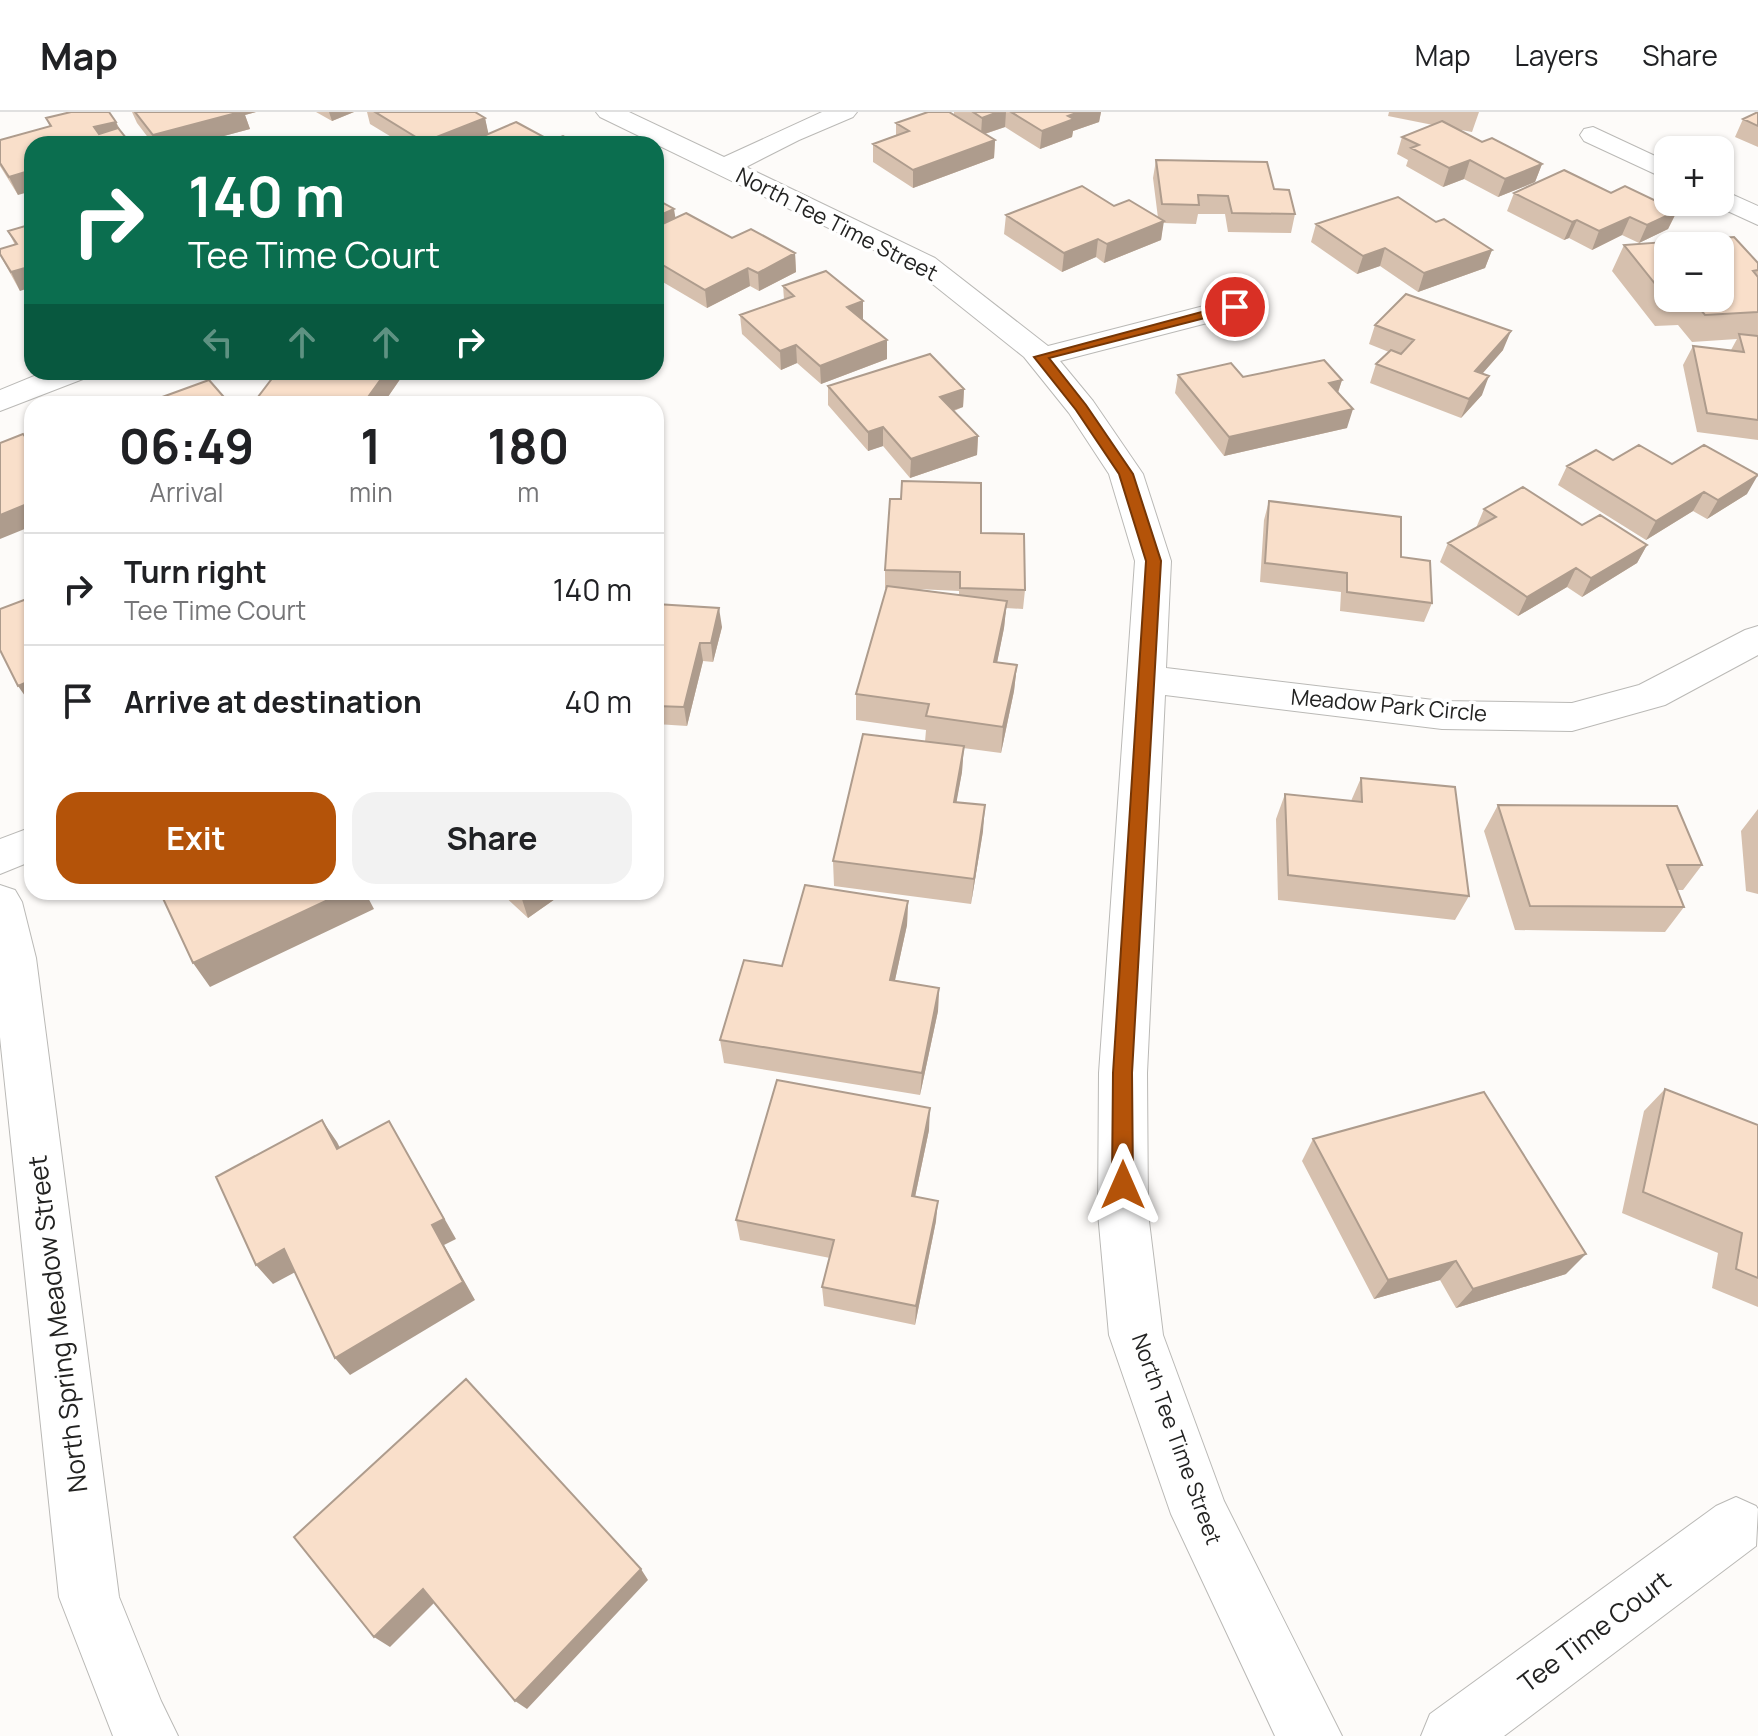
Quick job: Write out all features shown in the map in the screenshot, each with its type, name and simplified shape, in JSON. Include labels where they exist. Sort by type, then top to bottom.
[{"type":"street","name":"North Tee Time Street","points":[[609,112],[660,136]]},
{"type":"street","points":[[726,167],[790,134],[844,112]]},
{"type":"street","points":[[1593,135],[1654,165]]},
{"type":"street","name":"North Tee Time Street","points":[[664,138],[925,264],[1040,357],[1082,408],[1126,474],[1153,561],[1123,1073],[1123,1213],[1136,1335],[1200,1514],[1298,1717],[1311,1736]]},
{"type":"street","points":[[1734,204],[1758,217]]},
{"type":"street","points":[[1040,357],[1235,307]]},
{"type":"street","points":[[0,401],[52,380]]},
{"type":"street","name":"Meadow Park Circle","points":[[1147,679],[1442,715],[1572,717],[1651,695],[1758,639]]},
{"type":"street","points":[[0,857],[24,846]]},
{"type":"street","name":"North Spring Meadow Street","points":[[0,902],[14,958],[89,1597],[138,1722],[147,1736]]},
{"type":"street","name":"Tee Time Court","points":[[1452,1736],[1736,1526]]},
{"type":"building","points":[[71,112],[109,112],[116,122],[94,127],[99,134],[118,128],[124,136],[24,136],[24,172],[9,177],[0,163],[0,140],[51,126],[46,118]]},
{"type":"building","points":[[135,112],[240,112],[153,135]]},
{"type":"building","points":[[375,112],[475,112],[485,118],[439,136],[414,136]]},
{"type":"building","points":[[928,112],[949,112],[995,140],[913,170],[873,144],[909,131],[896,123]]},
{"type":"building","points":[[973,112],[998,112],[982,118]]},
{"type":"building","points":[[1011,112],[1079,112],[1068,116],[1074,119],[1042,131]]},
{"type":"building","points":[[1758,112],[1758,126],[1743,119]]},
{"type":"building","points":[[1442,121],[1482,142],[1492,138],[1542,164],[1505,179],[1470,160],[1449,168],[1411,148],[1419,145],[1402,137]]},
{"type":"building","points":[[516,122],[542,136],[484,136]]},
{"type":"building","points":[[1156,160],[1267,162],[1274,189],[1289,190],[1295,214],[1232,213],[1228,196],[1198,195],[1199,205],[1162,204]]},
{"type":"building","points":[[1564,170],[1611,193],[1625,186],[1654,200],[1654,216],[1666,216],[1647,225],[1630,217],[1599,231],[1577,220],[1572,222],[1514,193]]},
{"type":"building","points":[[1082,186],[1114,206],[1129,200],[1164,221],[1107,244],[1098,239],[1064,253],[1006,215]]},
{"type":"building","points":[[1398,197],[1436,222],[1444,219],[1492,250],[1424,273],[1385,248],[1363,256],[1316,224]]},
{"type":"building","points":[[664,203],[674,209],[664,213]]},
{"type":"building","points":[[686,213],[732,238],[751,229],[795,253],[758,273],[748,268],[705,290],[664,266],[664,223]]},
{"type":"building","points":[[24,226],[24,268],[11,272],[0,254],[0,249],[17,244],[8,231]]},
{"type":"building","points":[[1734,237],[1758,263],[1758,270],[1753,271],[1758,277],[1758,312],[1705,315],[1703,312],[1734,312]]},
{"type":"building","points":[[1654,243],[1654,282],[1624,245]]},
{"type":"building","points":[[826,271],[863,301],[847,307],[887,340],[820,366],[796,345],[780,351],[740,315],[794,296],[783,286]]},
{"type":"building","points":[[1406,294],[1511,331],[1475,371],[1489,376],[1469,399],[1376,364],[1391,350],[1401,354],[1414,340],[1375,325]]},
{"type":"building","points":[[1739,334],[1758,336],[1758,420],[1707,413],[1693,346],[1744,352]]},
{"type":"building","points":[[930,354],[964,389],[940,397],[978,436],[911,459],[883,427],[868,432],[828,386]]},
{"type":"building","points":[[1324,360],[1342,380],[1329,383],[1353,409],[1229,437],[1178,375],[1231,363],[1243,377]]},
{"type":"building","points":[[209,380],[223,396],[165,396]]},
{"type":"building","points":[[271,380],[380,380],[369,396],[259,396]]},
{"type":"building","points":[[24,435],[24,505],[0,515],[0,443]]},
{"type":"building","points":[[1639,445],[1672,464],[1704,445],[1758,475],[1718,500],[1704,492],[1656,521],[1567,466],[1596,450],[1613,460]]},
{"type":"building","points":[[902,481],[981,483],[981,533],[1024,534],[1025,590],[960,588],[960,572],[885,570],[890,499],[901,499]]},
{"type":"building","points":[[1523,487],[1582,525],[1600,515],[1647,545],[1591,578],[1576,568],[1527,597],[1448,543],[1496,517],[1484,509]]},
{"type":"building","points":[[1269,501],[1401,517],[1401,557],[1430,561],[1432,603],[1347,592],[1347,573],[1265,563]]},
{"type":"building","points":[[887,586],[1007,601],[994,662],[1017,665],[1003,727],[926,716],[929,704],[856,694]]},
{"type":"building","points":[[24,600],[24,683],[18,686],[0,650],[0,609]]},
{"type":"building","points":[[664,605],[719,608],[711,643],[700,643],[684,707],[664,706]]},
{"type":"building","points":[[863,734],[964,746],[954,802],[985,805],[974,879],[833,861]]},
{"type":"building","points":[[1361,778],[1455,787],[1469,896],[1288,875],[1285,794],[1362,802]]},
{"type":"building","points":[[1498,805],[1677,806],[1702,865],[1667,865],[1684,907],[1530,906]]},
{"type":"building","points":[[805,885],[908,901],[890,980],[939,988],[922,1073],[720,1040],[744,960],[782,966]]},
{"type":"building","points":[[164,900],[328,900],[193,963]]},
{"type":"building","points":[[777,1080],[930,1108],[912,1196],[938,1201],[916,1306],[822,1287],[834,1240],[736,1220]]},
{"type":"building","points":[[1665,1089],[1758,1125],[1758,1278],[1736,1269],[1742,1233],[1643,1192]]},
{"type":"building","points":[[1484,1092],[1586,1254],[1473,1289],[1456,1261],[1388,1280],[1313,1139]]},
{"type":"building","points":[[322,1120],[337,1149],[389,1121],[444,1219],[432,1225],[463,1282],[335,1358],[284,1249],[256,1265],[216,1177]]},
{"type":"building","points":[[466,1379],[641,1569],[515,1701],[423,1589],[374,1637],[294,1537]]},
{"type":"route","points":[[1123,1185],[1123,1073],[1153,561],[1126,474],[1082,408],[1040,357],[1235,307]]}]
